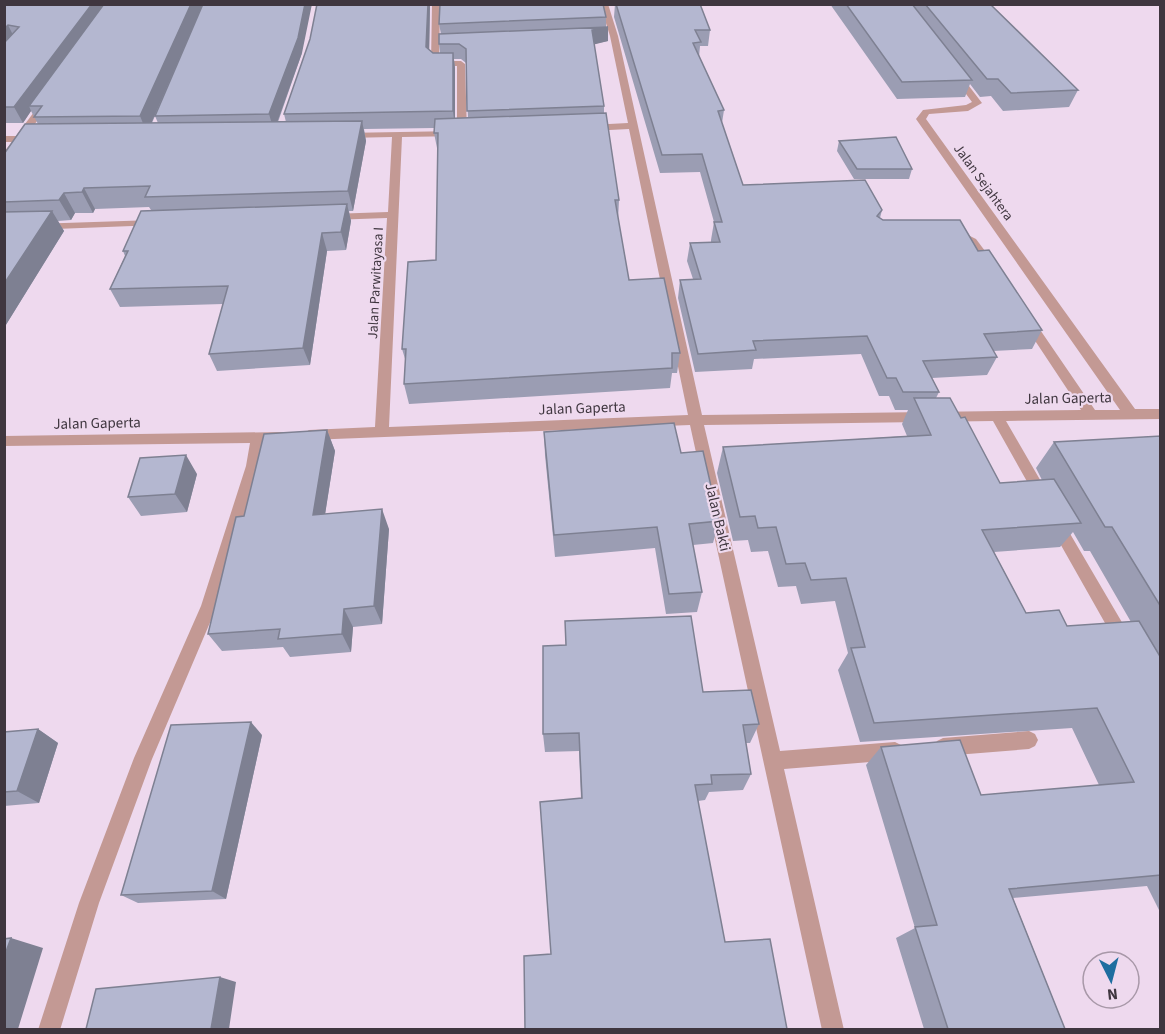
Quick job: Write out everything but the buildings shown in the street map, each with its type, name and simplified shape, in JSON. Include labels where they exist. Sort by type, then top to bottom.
[{"type":"street","points":[[436,4],[435,63],[461,64],[462,133]]},
{"type":"street","name":"Jalan Bakti","points":[[604,4],[608,36],[632,126],[833,1029]]},
{"type":"street","points":[[434,45],[444,45]]},
{"type":"street","name":"Jalan Sejahtera","points":[[949,66],[977,103],[968,108],[926,112],[921,119],[1130,413]]},
{"type":"street","points":[[4,159],[54,91]]},
{"type":"street","points":[[575,129],[632,126]]},
{"type":"street","points":[[339,135],[473,132]]},
{"type":"street","name":"Jalan Parwitayasa I","points":[[382,432],[397,135]]},
{"type":"street","points":[[4,139],[42,139]]},
{"type":"street","points":[[323,218],[394,215]]},
{"type":"street","points":[[4,228],[170,222]]},
{"type":"street","points":[[946,231],[966,236],[973,241],[998,277]]},
{"type":"street","points":[[1023,313],[1091,414]]},
{"type":"street","name":"Jalan Gaperta","points":[[4,441],[258,438],[696,420],[1161,414]]},
{"type":"street","points":[[997,417],[1130,651]]},
{"type":"street","points":[[49,1029],[89,903],[142,759],[209,606],[253,466],[258,438]]},
{"type":"street","points":[[773,760],[1029,740]]}]
